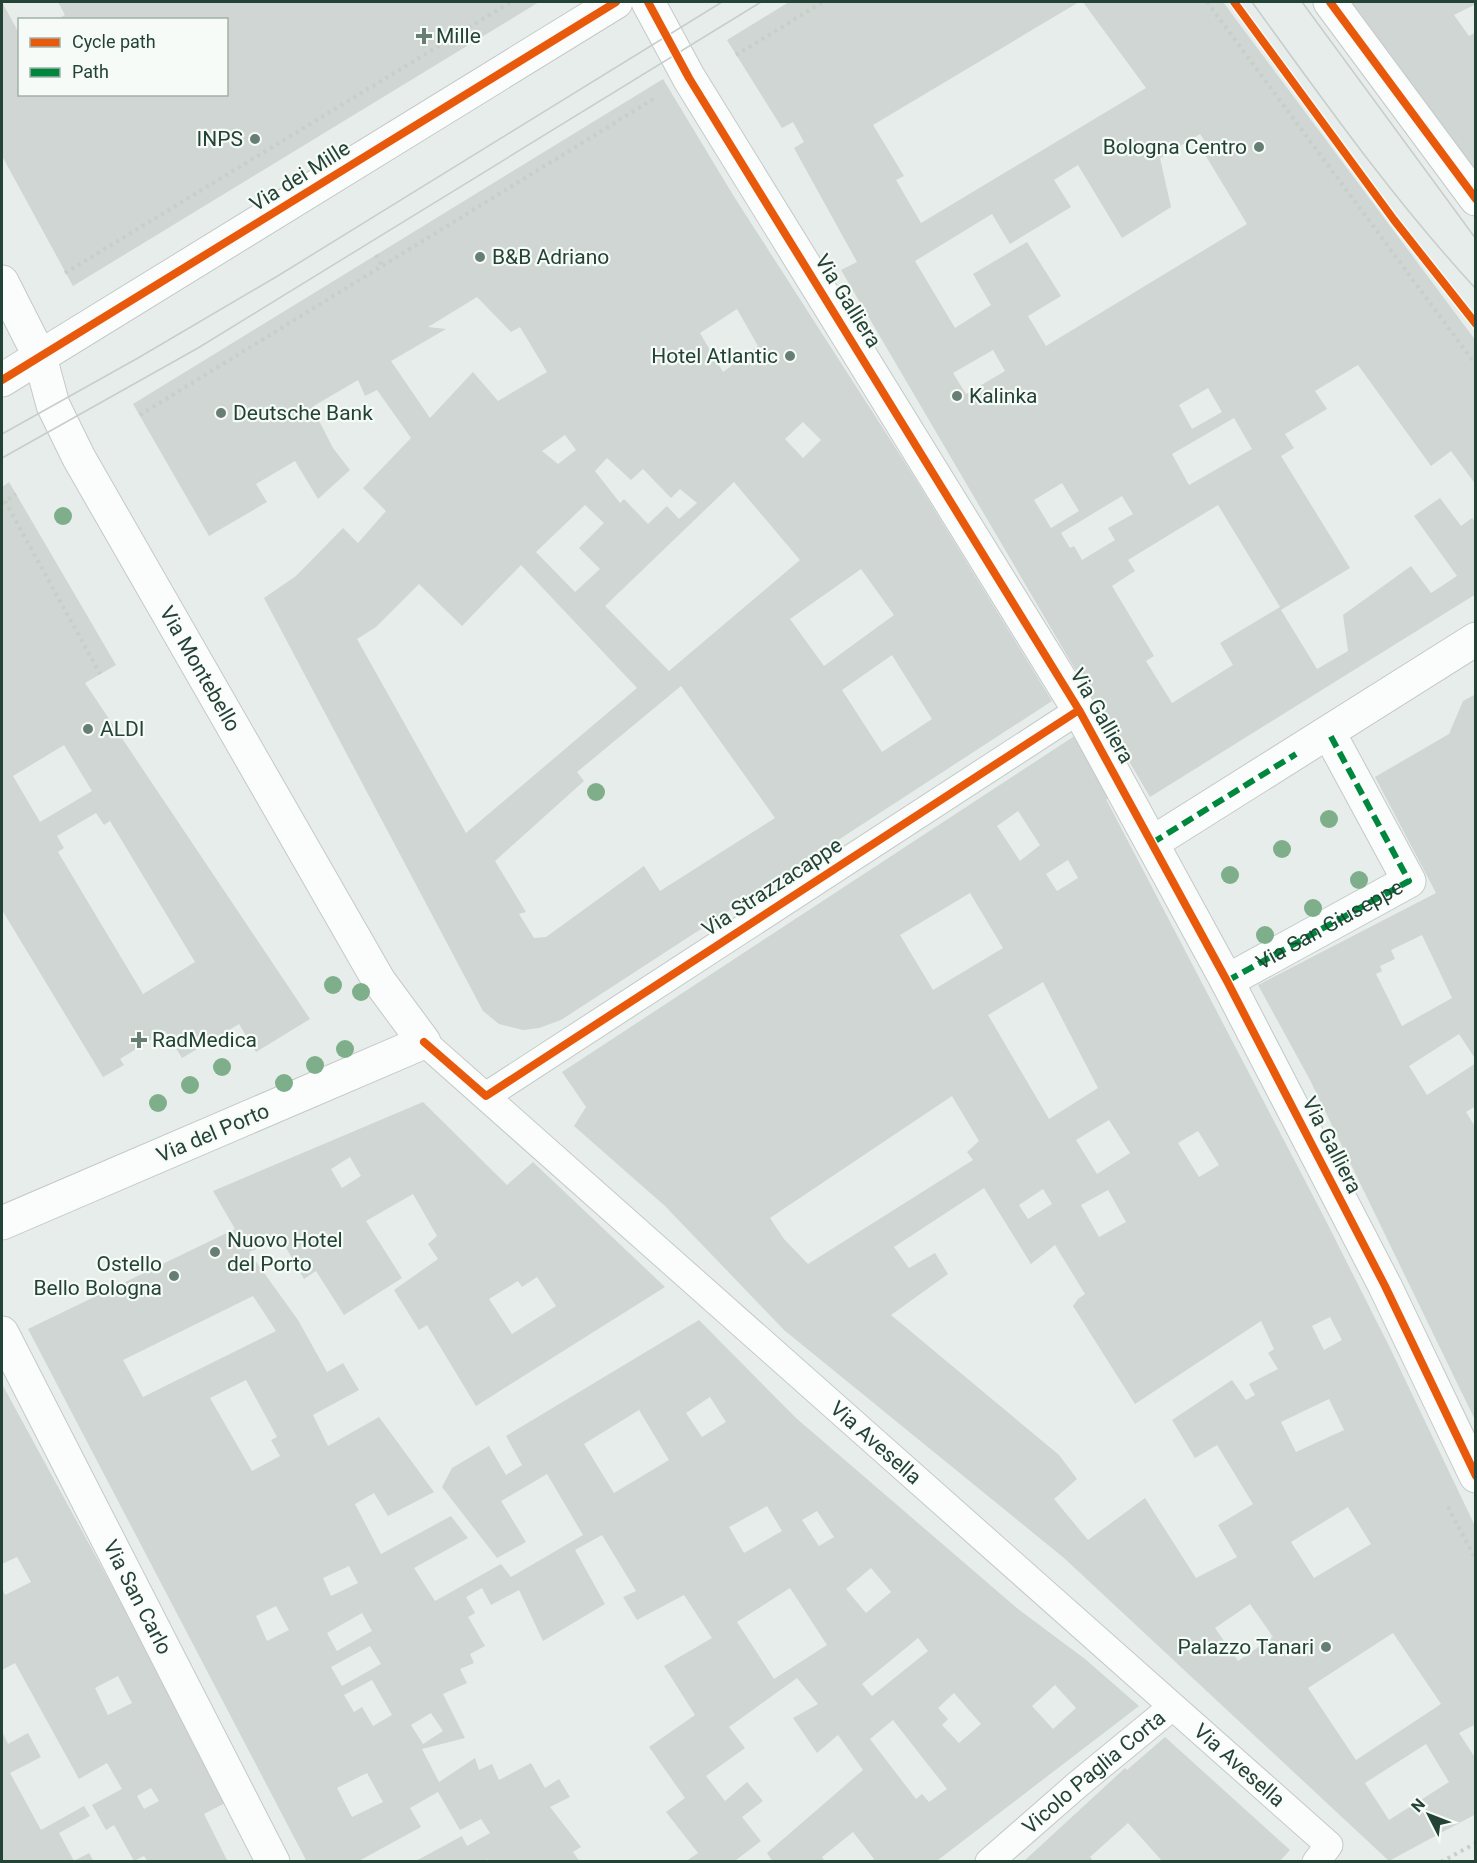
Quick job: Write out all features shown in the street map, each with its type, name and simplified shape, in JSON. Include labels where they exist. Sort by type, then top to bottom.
[{"type":"street","name":"Via dei Mille","points":[[2,380],[616,2]]},
{"type":"street","name":"Via Galliera","points":[[648,2],[694,86],[1079,710],[1227,981],[1385,1286],[1476,1476]]},
{"type":"street","points":[[1330,2],[1476,199]]},
{"type":"street","name":"Via Montebello","points":[[2,282],[40,357],[53,405],[79,458],[379,981],[424,1042]]},
{"type":"street","points":[[1152,843],[1476,639]]},
{"type":"street","name":"Via San Giuseppe","points":[[1227,981],[1409,881],[1329,733]]},
{"type":"street","name":"Via del Porto","points":[[2,1223],[424,1042]]},
{"type":"street","name":"Via San Carlo","points":[[2,1333],[273,1862]]},
{"type":"lane","name":"Via Strazzacappe","points":[[486,1096],[1079,710]]},
{"type":"lane","name":"Via Avesella","points":[[424,1042],[1172,1707],[1322,1853]]},
{"type":"lane","name":"Vicolo Paglia Corta","points":[[989,1862],[1077,1785],[1172,1707]]},
{"type":"path","points":[[65,273],[511,2]]},
{"type":"path","points":[[736,55],[823,2]]},
{"type":"path","points":[[1207,2],[1476,365]]},
{"type":"path","points":[[140,415],[660,96]]},
{"type":"path","points":[[375,255],[382,266]]},
{"type":"path","points":[[16,494],[3,502],[100,674]]},
{"type":"path","points":[[1441,1862],[1476,1843]]},
{"type":"building","points":[[2,2],[18,31],[18,96],[228,96],[228,18],[60,18],[65,15],[58,2],[539,2],[73,286],[2,156]]},
{"type":"building","points":[[789,2],[1079,2],[873,125],[904,176],[896,180],[921,223],[1146,88],[1083,2],[1223,2],[1476,341],[1476,485],[1451,451],[1431,466],[1358,365],[1315,391],[1327,409],[1285,434],[1294,448],[1281,456],[1350,568],[1281,610],[1317,669],[1348,651],[1343,615],[1411,566],[1431,593],[1457,576],[1414,516],[1440,498],[1461,526],[1472,518],[1476,523],[1476,594],[1150,797],[841,270],[857,262],[794,148],[804,142],[793,122],[782,128],[727,40]],"holes":[[[1200,134],[1210,149],[1204,153],[1247,224],[1046,346],[1028,316],[1061,296],[1027,242],[973,274],[991,305],[955,328],[915,261],[992,214],[1010,244],[1071,207],[1054,180],[1078,165],[1122,238],[1171,207],[1160,158]],[[993,350],[1005,371],[966,394],[953,373]],[[1208,388],[1222,412],[1192,429],[1179,405]],[[1234,418],[1252,449],[1189,485],[1172,454]],[[1062,483],[1079,511],[1051,528],[1034,500]],[[1122,496],[1133,514],[1108,528],[1115,540],[1082,560],[1074,546],[1070,548],[1061,533]],[[1218,505],[1280,607],[1220,643],[1233,665],[1172,703],[1146,661],[1154,656],[1112,586],[1135,571],[1128,560]]]},
{"type":"building","points":[[1350,2],[1476,2],[1454,15],[1469,36],[1476,32],[1476,172]]},
{"type":"building","points":[[663,79],[733,195],[913,475],[1052,701],[561,1020],[539,1028],[523,1030],[499,1024],[483,1011],[264,598],[296,576],[343,528],[358,543],[386,511],[363,488],[411,438],[377,390],[365,396],[358,380],[312,407],[333,448],[350,470],[318,499],[295,461],[256,484],[267,502],[209,536],[133,404]],"holes":[[[477,297],[511,332],[520,327],[547,372],[498,401],[473,372],[430,418],[391,361],[446,329],[428,327]],[[737,309],[758,346],[723,372],[700,333]],[[803,422],[821,440],[803,458],[785,439]],[[565,435],[576,450],[558,464],[542,451]],[[607,458],[631,480],[643,469],[671,498],[680,489],[697,503],[679,519],[667,506],[648,524],[624,499],[620,503],[595,471]],[[734,482],[800,560],[669,671],[605,606]],[[585,505],[604,523],[579,548],[600,569],[575,592],[536,552]],[[521,565],[637,688],[466,833],[357,639],[376,627],[419,584],[462,626]],[[861,569],[894,615],[824,666],[790,619]],[[892,655],[932,719],[882,752],[842,690]],[[681,686],[775,818],[660,891],[644,866],[546,937],[534,938],[519,914],[526,912],[495,861],[584,781],[577,772]]]},
{"type":"building","points":[[9,482],[116,665],[85,683],[310,1019],[256,1052],[239,1024],[182,1058],[165,1031],[120,1059],[124,1065],[103,1077],[2,910],[2,487]],"holes":[[[64,745],[92,791],[40,822],[13,776]],[[96,813],[104,825],[110,821],[195,962],[143,994],[58,852],[64,848],[57,836]]]},
{"type":"building","points":[[1476,694],[1476,1060],[1459,1034],[1409,1066],[1427,1095],[1476,1063],[1476,1106],[1466,1112],[1476,1128],[1476,1422],[1310,1080],[1258,985],[1436,893],[1375,777],[1449,734],[1463,701]],"holes":[[[1422,935],[1452,998],[1402,1026],[1376,974],[1382,971],[1380,966],[1395,959],[1391,950]]]},
{"type":"building","points":[[1076,735],[1109,799],[1106,799],[1324,1217],[1476,1528],[1476,1724],[1459,1733],[1476,1759],[1476,1814],[1389,1861],[1064,1558],[784,1330],[665,1206],[574,1126],[586,1107],[562,1072]],"holes":[[[1018,811],[1040,845],[1020,861],[997,826]],[[1068,860],[1078,878],[1057,891],[1046,874]],[[970,893],[1003,948],[933,990],[900,935]],[[1043,982],[1098,1088],[1049,1119],[988,1015]],[[952,1096],[979,1141],[967,1152],[973,1160],[808,1264],[784,1239],[770,1218]],[[1109,1120],[1130,1153],[1097,1174],[1076,1140]],[[1198,1131],[1219,1165],[1199,1177],[1178,1143]],[[984,1188],[1031,1264],[1055,1245],[1085,1294],[1073,1306],[1135,1404],[1261,1321],[1274,1349],[1268,1353],[1278,1369],[1249,1384],[1255,1395],[1246,1400],[1232,1380],[1172,1420],[1195,1458],[1217,1445],[1253,1504],[1218,1525],[1237,1557],[1196,1578],[1145,1498],[1088,1540],[1054,1499],[1077,1479],[1059,1455],[891,1315],[948,1274],[935,1253],[909,1268],[894,1247]],[[1043,1189],[1052,1204],[1028,1219],[1019,1205]],[[1108,1190],[1126,1222],[1099,1237],[1081,1205]],[[1330,1317],[1342,1340],[1324,1350],[1312,1326]],[[1329,1399],[1344,1430],[1296,1452],[1281,1422]],[[1348,1507],[1371,1544],[1314,1578],[1291,1542]],[[1250,1604],[1273,1637],[1238,1661],[1215,1628]],[[1393,1633],[1441,1704],[1356,1760],[1308,1688]],[[1426,1744],[1449,1782],[1389,1820],[1365,1783]]]},
{"type":"building","points":[[423,1102],[507,1185],[533,1162],[665,1287],[476,1406],[427,1325],[419,1330],[394,1290],[438,1259],[428,1244],[437,1236],[413,1194],[366,1221],[402,1278],[344,1315],[316,1271],[304,1279],[281,1239],[249,1252],[298,1320],[327,1372],[343,1363],[359,1390],[313,1415],[328,1446],[379,1417],[434,1492],[388,1516],[374,1493],[355,1504],[381,1554],[451,1516],[468,1538],[414,1568],[435,1601],[501,1564],[511,1577],[583,1535],[547,1474],[501,1501],[526,1542],[497,1558],[442,1487],[452,1468],[489,1446],[506,1475],[522,1465],[506,1436],[699,1320],[796,1418],[1018,1609],[1085,1659],[1139,1706],[938,1860],[939,1862],[871,1862],[874,1859],[853,1832],[822,1857],[825,1862],[773,1862],[767,1853],[863,1770],[838,1735],[817,1753],[793,1718],[818,1704],[797,1678],[729,1727],[745,1748],[706,1776],[725,1801],[747,1782],[763,1801],[742,1817],[761,1841],[736,1860],[738,1862],[685,1862],[698,1853],[666,1812],[685,1798],[649,1747],[695,1715],[664,1666],[712,1638],[684,1595],[637,1620],[623,1597],[636,1591],[602,1535],[575,1550],[605,1604],[543,1641],[519,1590],[491,1605],[482,1588],[466,1597],[475,1613],[468,1617],[485,1646],[470,1654],[474,1663],[460,1669],[467,1683],[443,1694],[465,1738],[422,1749],[439,1782],[475,1758],[479,1770],[492,1764],[499,1780],[531,1763],[545,1788],[559,1779],[570,1797],[550,1807],[581,1847],[573,1852],[580,1862],[490,1862],[488,1859],[484,1862],[414,1862],[462,1836],[467,1846],[490,1833],[481,1819],[460,1830],[438,1792],[410,1808],[421,1827],[357,1862],[307,1862],[28,1329],[235,1229],[213,1191]],"holes":[[[350,1157],[361,1176],[342,1188],[331,1169]],[[537,1277],[556,1306],[512,1334],[489,1299],[518,1281],[522,1287]],[[253,1296],[276,1331],[143,1397],[123,1360]],[[246,1380],[277,1437],[271,1440],[280,1456],[252,1471],[210,1398]],[[710,1397],[726,1422],[702,1437],[686,1413]],[[639,1410],[669,1460],[614,1493],[584,1444]],[[767,1506],[782,1531],[744,1553],[729,1527]],[[817,1511],[834,1537],[819,1546],[802,1520]],[[349,1566],[358,1583],[331,1596],[323,1578]],[[871,1568],[891,1592],[866,1613],[846,1589]],[[790,1588],[827,1645],[774,1679],[737,1622]],[[276,1606],[289,1630],[267,1641],[256,1616]],[[362,1613],[372,1631],[337,1651],[327,1633]],[[918,1638],[928,1651],[872,1696],[862,1684]],[[370,1646],[381,1664],[342,1686],[331,1667]],[[372,1680],[392,1715],[373,1726],[362,1707],[354,1712],[344,1695]],[[1055,1685],[1076,1708],[1053,1729],[1032,1706]],[[954,1693],[981,1724],[959,1743],[942,1725],[948,1719],[938,1708]],[[431,1713],[443,1731],[423,1744],[411,1725]],[[893,1720],[947,1789],[929,1802],[922,1794],[916,1799],[870,1739]],[[367,1773],[383,1802],[352,1817],[337,1788]]]},
{"type":"building","points":[[2,1384],[229,1801],[204,1814],[228,1862],[148,1862],[144,1856],[134,1861],[114,1825],[106,1830],[92,1805],[122,1789],[107,1763],[79,1779],[15,1663],[2,1670],[2,1588],[5,1595],[31,1582],[17,1557],[2,1564]],"holes":[[[118,1676],[132,1703],[108,1715],[95,1688]],[[151,1788],[159,1801],[144,1809],[137,1796]]]},
{"type":"building","points":[[2,1731],[8,1744],[28,1733],[41,1757],[10,1773],[41,1830],[84,1806],[90,1816],[59,1833],[74,1861],[89,1853],[94,1862],[2,1862]]},
{"type":"building","points":[[1165,1737],[1290,1850],[1279,1862],[1163,1862],[1128,1823],[1090,1857],[1094,1862],[1023,1862],[1125,1768],[1127,1770]]},
{"type":"tram line","points":[[2,434],[276,277],[722,2]]},
{"type":"tram line","points":[[2,458],[198,348],[761,2]]},
{"type":"tram line","points":[[1252,2],[1387,184],[1476,289]]},
{"type":"tram line","points":[[1302,2],[1476,239]]},
{"type":"marked path","points":[[1227,981],[1409,881],[1329,733]]},
{"type":"marked path","points":[[1152,843],[1296,754]]},
{"type":"cycle path","points":[[2,380],[616,2]]},
{"type":"cycle path","points":[[648,2],[689,78],[1079,710],[1227,981],[1385,1286],[1476,1476]]},
{"type":"cycle path","points":[[1234,2],[1394,220],[1476,324]]},
{"type":"cycle path","points":[[1330,2],[1476,199]]},
{"type":"cycle path","points":[[424,1042],[486,1096],[1079,710]]},
{"type":"place","name":"Mille","points":[[424,36]]},
{"type":"place","name":"INPS","points":[[255,139]]},
{"type":"place","name":"Bologna Centro","points":[[1259,147]]},
{"type":"place","name":"B&B Adriano","points":[[480,257]]},
{"type":"place","name":"Hotel Atlantic","points":[[790,356]]},
{"type":"place","name":"Kalinka","points":[[957,396]]},
{"type":"place","name":"Deutsche Bank","points":[[221,413]]},
{"type":"place","name":"ALDI","points":[[88,729]]},
{"type":"place","name":"RadMedica","points":[[139,1040]]},
{"type":"place","name":"Nuovo Hotel del Porto","points":[[215,1252]]},
{"type":"place","name":"Ostello Bello Bologna","points":[[174,1276]]},
{"type":"place","name":"Palazzo Tanari","points":[[1326,1647]]}]
